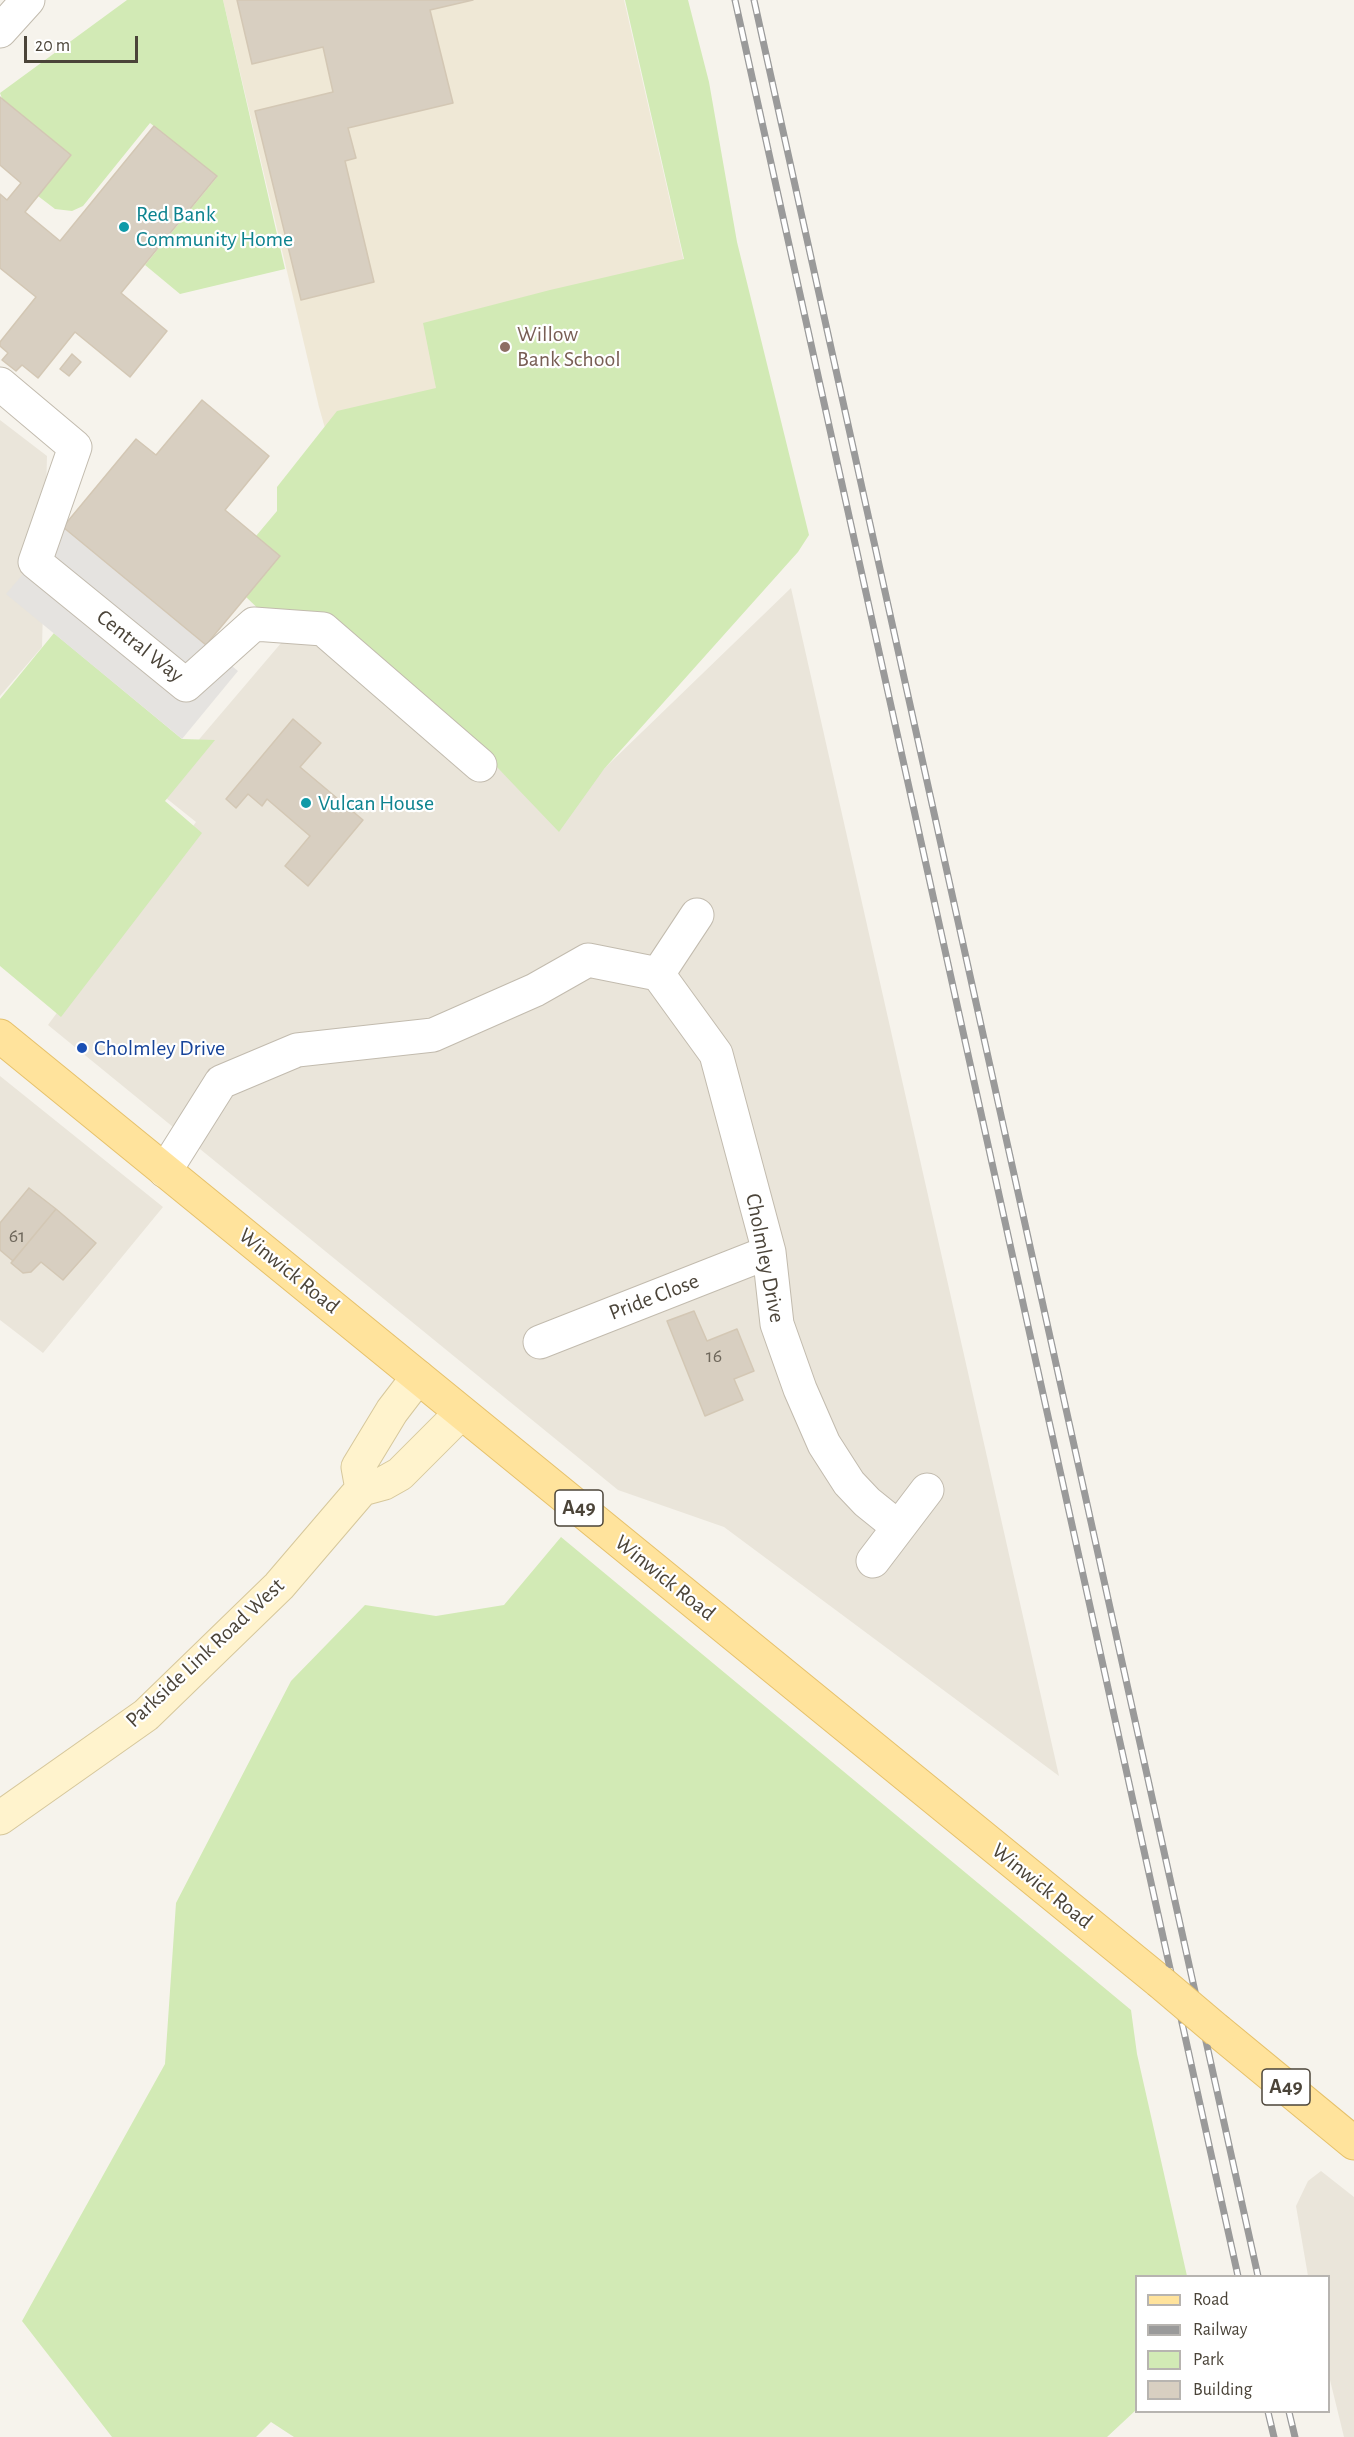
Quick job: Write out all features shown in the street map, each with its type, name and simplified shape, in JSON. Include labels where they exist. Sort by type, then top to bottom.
[{"type":"main road","name":"Winwick Road","points":[[0,1036],[1159,1981],[1354,2143]]},
{"type":"main road","points":[[418,1377],[392,1411],[358,1467],[362,1489],[384,1483],[400,1474],[461,1413]]},
{"type":"main road","name":"Parkside Link Road West","points":[[0,1818],[146,1715],[279,1586],[362,1489]]},
{"type":"street","points":[[0,32],[28,0]]},
{"type":"street","name":"Central Way","points":[[0,384],[75,447],[35,562],[186,685],[254,624],[323,629],[480,765]]},
{"type":"street","points":[[165,1171],[221,1082],[297,1050],[434,1035],[535,990],[588,960],[658,974],[697,915]]},
{"type":"street","name":"Cholmley Drive","points":[[658,974],[716,1054],[769,1252],[777,1324],[800,1389],[824,1444],[849,1483],[867,1503],[898,1527]]},
{"type":"street","name":"Pride Close","points":[[540,1342],[769,1252]]},
{"type":"street","points":[[873,1561],[927,1490]]},
{"type":"shaded area","name":"Willow Bank School","points":[[223,0],[624,0],[755,572],[358,544],[319,407]]},
{"type":"shaded area","points":[[0,420],[47,456],[42,647],[0,696]]},
{"type":"shaded area","points":[[63,527],[238,671],[182,739],[6,594]]},
{"type":"shaded area","points":[[791,588],[1059,1776],[724,1527],[618,1490],[48,1025],[196,822],[156,790],[316,602],[553,818]]},
{"type":"shaded area","points":[[0,1076],[163,1207],[43,1353],[0,1320]]},
{"type":"shaded area","points":[[1321,2171],[1354,2197],[1354,2437],[1344,2437],[1330,2380],[1330,2275],[1308,2275],[1296,2206],[1308,2181]]},
{"type":"green space","points":[[127,0],[223,0],[285,269],[180,294],[145,265],[217,177],[150,123],[83,206],[72,211],[55,209],[38,196],[0,93]]},
{"type":"green space","points":[[625,0],[688,0],[709,82],[737,242],[809,535],[798,552],[604,769],[559,832],[494,764],[316,618],[294,643],[246,597],[280,556],[256,536],[277,511],[277,487],[337,411],[436,388],[423,323],[550,290],[684,259]]},
{"type":"green space","points":[[54,633],[182,739],[215,740],[165,801],[202,833],[61,1017],[0,966],[0,699]]},
{"type":"green space","points":[[561,1537],[1131,2010],[1137,2054],[1187,2275],[1135,2275],[1135,2411],[1107,2437],[294,2437],[271,2422],[256,2437],[112,2437],[22,2321],[165,2064],[176,1903],[291,1681],[365,1605],[436,1616],[504,1605]]},
{"type":"building","points":[[237,0],[473,0],[430,10],[453,103],[348,128],[356,158],[345,161],[374,282],[301,300],[255,111],[333,92],[323,47],[252,64]]},
{"type":"building","name":"Red Bank Community Home","points":[[0,97],[71,155],[25,212],[60,241],[154,126],[217,176],[121,293],[167,331],[130,377],[75,332],[38,378],[22,365],[16,371],[2,360],[8,353],[0,346],[0,342],[36,297],[0,268],[0,194],[7,200],[21,183],[0,165]]},
{"type":"building","points":[[72,354],[81,362],[69,376],[60,369]]},
{"type":"building","points":[[202,400],[269,456],[225,510],[280,556],[206,645],[63,527],[136,439],[156,455]]},
{"type":"building","name":"Vulcan House","points":[[293,719],[321,743],[300,767],[363,820],[308,886],[285,866],[310,836],[267,799],[262,806],[248,794],[236,808],[226,799]]},
{"type":"building","points":[[29,1188],[56,1209],[13,1261],[0,1250],[0,1223]]},
{"type":"building","points":[[56,1209],[96,1243],[63,1280],[41,1262],[31,1272],[23,1273],[11,1263]]},
{"type":"building","points":[[694,1311],[707,1341],[737,1329],[754,1371],[734,1379],[743,1400],[705,1416],[667,1321]]},
{"type":"railway","points":[[735,0],[1238,2275]]},
{"type":"railway","points":[[754,0],[1258,2275]]},
{"type":"railway","points":[[1268,2413],[1274,2437]]},
{"type":"railway","points":[[1289,2413],[1295,2437]]},
{"type":"place","name":"Red Bank Community Home","points":[[124,227]]},
{"type":"place","name":"Willow Bank School","points":[[505,347]]},
{"type":"place","name":"Vulcan House","points":[[306,803]]},
{"type":"place","name":"Cholmley Drive","points":[[82,1048]]}]
